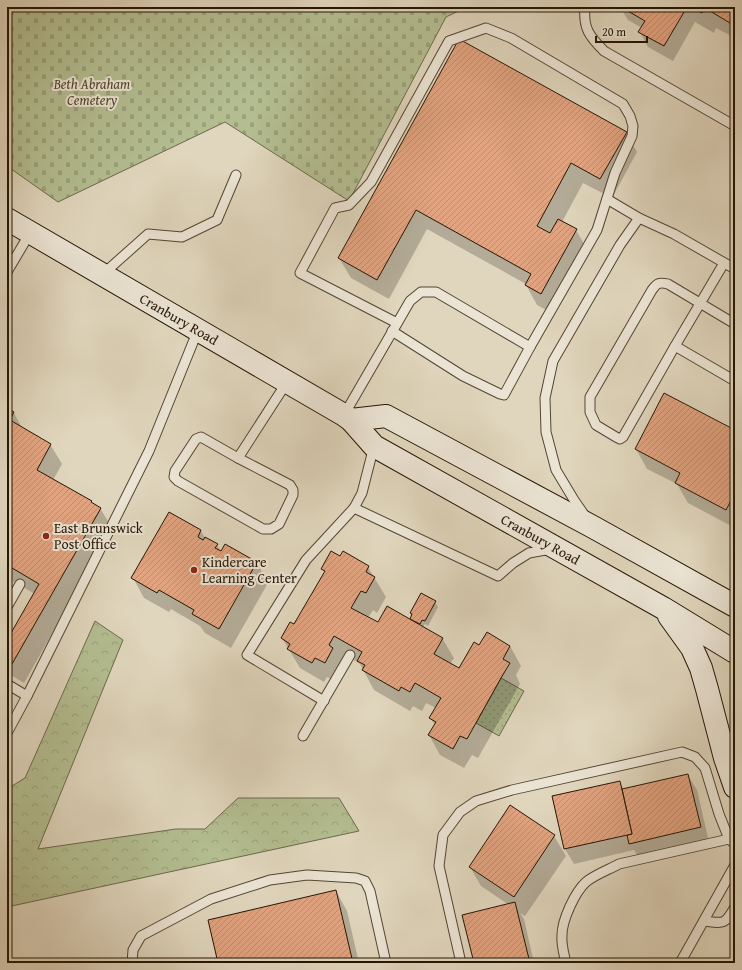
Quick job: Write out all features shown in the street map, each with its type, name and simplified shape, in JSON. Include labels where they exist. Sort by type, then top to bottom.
[{"type":"main road","name":"Cranbury Road","points":[[7,220],[347,417],[374,446],[663,608],[735,652]]},
{"type":"main road","points":[[347,417],[386,416],[593,527],[735,606]]},
{"type":"main road","points":[[663,608],[692,648],[701,668],[725,758],[735,787]]},
{"type":"lane","points":[[585,7],[585,27],[592,39],[604,51],[735,126]]},
{"type":"lane","points":[[486,28],[511,38],[623,104],[630,116],[633,126],[632,136],[615,173],[597,230],[504,395],[463,376],[395,327],[300,273],[335,208],[349,205],[371,182],[449,40],[486,28]]},
{"type":"lane","points":[[102,275],[148,234],[182,237],[217,220],[236,175]]},
{"type":"lane","points":[[607,199],[639,218],[674,234],[735,269]]},
{"type":"lane","points":[[593,527],[574,500],[556,470],[546,432],[545,398],[553,361],[620,245],[639,218]]},
{"type":"lane","points":[[7,272],[30,233]]},
{"type":"lane","points":[[724,263],[700,303],[675,346],[623,437],[620,439],[596,425],[590,412],[590,397],[652,290],[657,284],[668,284],[700,303],[735,324]]},
{"type":"lane","points":[[347,417],[410,301],[421,292],[436,292],[530,347]]},
{"type":"lane","points":[[7,733],[27,696],[149,451],[198,330]]},
{"type":"lane","points":[[675,346],[735,381]]},
{"type":"lane","points":[[238,458],[287,382]]},
{"type":"lane","points":[[201,437],[238,458],[290,485],[293,490],[293,495],[279,524],[271,529],[263,529],[178,481],[174,477],[175,471],[196,440],[201,437]]},
{"type":"lane","points":[[324,701],[247,655],[306,560],[354,508],[362,493],[374,446]]},
{"type":"lane","points":[[354,508],[498,576],[513,563],[529,553],[555,548]]},
{"type":"lane","points":[[7,607],[20,584]]},
{"type":"lane","points":[[303,736],[350,655]]},
{"type":"lane","points":[[7,684],[27,696]]},
{"type":"lane","points":[[461,963],[439,866],[444,835],[460,812],[476,800],[512,790],[682,752],[695,757],[705,768],[719,814],[732,842],[619,864],[586,882],[576,895],[568,910],[564,924],[562,946],[566,963]]},
{"type":"lane","points":[[680,963],[735,865]]},
{"type":"lane","points":[[132,963],[133,950],[141,936],[211,899],[270,880],[307,875],[356,878],[365,881],[370,891],[386,963]]},
{"type":"lane","points":[[704,921],[715,923],[722,922],[728,919],[735,907]]},
{"type":"green space","name":"Beth Abraham Cemetery","points":[[7,7],[467,7],[446,17],[349,201],[225,122],[58,202],[7,166]]},
{"type":"green space","points":[[95,621],[123,640],[38,849],[176,829],[205,829],[238,798],[339,798],[359,831],[7,907],[7,789],[25,778]]},
{"type":"green space","points":[[501,678],[524,691],[499,736],[476,723]]},
{"type":"building","points":[[621,7],[687,7],[664,46],[638,32],[645,21]]},
{"type":"building","points":[[691,7],[735,7],[735,26],[705,8],[702,13]]},
{"type":"building","points":[[459,39],[627,132],[600,179],[571,163],[537,226],[550,233],[558,219],[577,229],[541,294],[525,285],[531,274],[416,210],[377,280],[338,258]]},
{"type":"building","points":[[664,393],[735,430],[735,493],[726,510],[675,483],[680,473],[635,449]]},
{"type":"building","name":"East Brunswick Post Office","points":[[7,408],[14,412],[10,420],[51,444],[37,470],[92,501],[91,502],[101,508],[12,664],[7,661],[7,640],[39,584],[7,565]]},
{"type":"building","name":"Kindercare Learning Center","points":[[169,512],[201,530],[198,537],[203,540],[205,537],[218,544],[215,548],[221,551],[225,544],[257,562],[219,629],[192,614],[194,610],[159,590],[157,593],[131,578]]},
{"type":"building","points":[[331,551],[340,556],[343,551],[369,566],[366,572],[375,577],[366,593],[361,591],[351,608],[378,622],[387,606],[443,638],[434,654],[459,668],[474,642],[479,645],[487,632],[510,646],[503,659],[510,663],[467,739],[460,736],[453,749],[428,735],[436,722],[429,718],[441,698],[415,683],[410,692],[401,687],[399,691],[362,670],[365,665],[357,661],[362,652],[334,636],[329,645],[333,648],[325,663],[315,658],[312,663],[287,649],[290,644],[281,638],[290,622],[294,624],[325,571],[321,569]]},
{"type":"building","points":[[421,593],[436,601],[425,621],[422,620],[420,624],[410,619],[412,614],[410,613]]},
{"type":"building","points":[[688,774],[701,827],[629,844],[627,835],[632,834],[622,789]]},
{"type":"building","points":[[620,781],[632,834],[564,849],[552,796]]},
{"type":"building","points":[[510,805],[555,835],[514,897],[469,867]]},
{"type":"building","points":[[336,890],[353,963],[218,963],[208,920]]},
{"type":"building","points":[[515,902],[530,963],[474,963],[462,915]]},
{"type":"place","name":"East Brunswick Post Office","points":[[46,536]]},
{"type":"place","name":"Kindercare Learning Center","points":[[194,570]]}]
